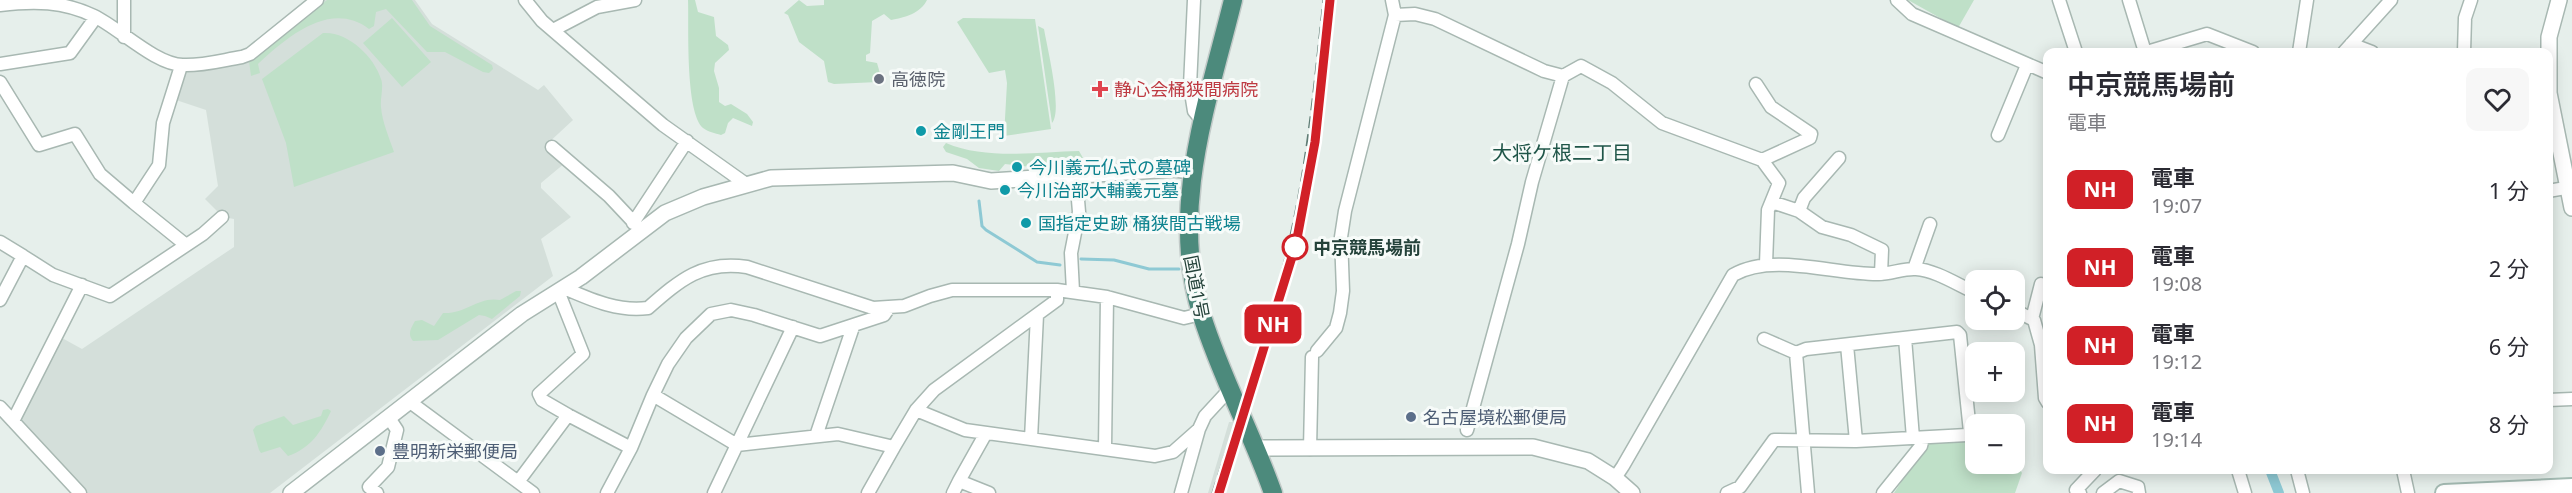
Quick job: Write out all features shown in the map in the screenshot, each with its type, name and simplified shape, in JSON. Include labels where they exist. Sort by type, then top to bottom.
[{"type":"highway","name":"国道1号","points":[[1233,0],[1193,171],[1188,209],[1190,259],[1201,314],[1229,390],[1258,448],[1273,493]]},
{"type":"main road","points":[[2444,493],[2536,491],[2572,487]]},
{"type":"street","points":[[124,0],[124,37]]},
{"type":"street","points":[[0,5],[33,2],[68,6],[96,17],[124,37],[159,57],[181,66],[250,54],[317,0]]},
{"type":"street","points":[[525,0],[553,30],[663,124],[746,184]]},
{"type":"street","points":[[553,30],[597,7],[635,0]]},
{"type":"street","points":[[1194,0],[1190,86],[1194,111],[1203,122]]},
{"type":"street","points":[[1310,449],[1314,354],[1336,328],[1340,313],[1343,291],[1341,237],[1345,211],[1395,15],[1392,0]]},
{"type":"street","points":[[1897,0],[1912,15],[2043,71]]},
{"type":"street","points":[[2059,0],[2075,48]]},
{"type":"street","points":[[2129,0],[2145,48]]},
{"type":"street","points":[[2300,48],[2307,0]]},
{"type":"street","points":[[2347,48],[2391,0]]},
{"type":"street","points":[[2464,48],[2465,18],[2470,0]]},
{"type":"street","points":[[2549,48],[2549,37],[2559,0]]},
{"type":"street","points":[[1395,15],[1415,14],[1435,19],[1544,71],[1563,76],[1581,66],[1612,83],[1662,123],[1762,160],[1779,183],[1768,210],[1766,264]]},
{"type":"street","points":[[0,64],[70,53],[96,17]]},
{"type":"street","points":[[2159,48],[2206,34],[2243,48]]},
{"type":"street","points":[[1998,135],[2027,65]]},
{"type":"street","points":[[134,202],[159,165],[164,123],[181,66]]},
{"type":"street","points":[[1465,437],[1518,244],[1532,182],[1563,76]]},
{"type":"street","points":[[0,82],[39,145],[75,134],[100,174],[186,245]]},
{"type":"street","points":[[1756,84],[1771,107],[1811,134],[1810,138],[1762,160]]},
{"type":"street","points":[[2553,111],[2570,187],[2572,208]]},
{"type":"street","points":[[637,227],[687,141]]},
{"type":"street","points":[[552,147],[609,196],[637,227]]},
{"type":"street","points":[[1799,211],[1804,198],[1839,158]]},
{"type":"street","points":[[291,493],[522,315],[581,278],[637,227],[704,197],[771,178],[942,173],[991,181],[1173,169],[1193,171]]},
{"type":"street","points":[[1073,291],[1071,253],[1079,212],[1076,176]]},
{"type":"street","points":[[2553,190],[2570,187]]},
{"type":"street","points":[[1772,202],[1799,211],[1822,227],[1851,235],[1882,250],[1881,274]]},
{"type":"street","points":[[0,242],[53,275],[110,296],[186,245],[222,217]]},
{"type":"street","points":[[1914,268],[1930,224]]},
{"type":"street","points":[[0,300],[23,256]]},
{"type":"street","points":[[1615,478],[1733,274],[1745,268],[1766,264],[1881,274],[1914,268],[1928,271],[1965,288]]},
{"type":"street","points":[[561,289],[607,305],[630,310],[648,308],[697,271],[715,265],[733,265],[747,267],[873,308],[888,309],[904,306],[952,290],[1057,290],[1107,297],[1184,318],[1201,314]]},
{"type":"street","points":[[2040,284],[2032,319],[2043,343]]},
{"type":"street","points":[[13,421],[82,285]]},
{"type":"street","points":[[561,289],[583,354],[539,394],[542,400],[631,448]]},
{"type":"street","points":[[868,493],[916,410],[934,390],[1058,300],[1057,290]]},
{"type":"street","points":[[1105,448],[1107,297]]},
{"type":"street","points":[[607,493],[631,448],[652,395],[668,364],[686,338],[711,314],[731,310],[820,336],[884,315],[888,309]]},
{"type":"street","points":[[1031,439],[1037,315]]},
{"type":"street","points":[[2025,316],[2032,319]]},
{"type":"street","points":[[714,493],[793,327]]},
{"type":"street","points":[[816,436],[853,327]]},
{"type":"street","points":[[1727,493],[1740,487],[1774,440],[1856,441],[1966,435],[1970,432],[1960,335],[1957,332],[1806,349],[1796,353],[1764,339]]},
{"type":"street","points":[[1882,493],[1921,446],[1905,338]]},
{"type":"street","points":[[1847,345],[1856,441]]},
{"type":"street","points":[[1796,353],[1808,493]]},
{"type":"street","points":[[1181,493],[1199,429],[1205,416],[1229,390]]},
{"type":"street","points":[[652,395],[737,445]]},
{"type":"street","points":[[2553,400],[2572,399]]},
{"type":"street","points":[[410,402],[533,493]]},
{"type":"street","points":[[0,407],[80,493]]},
{"type":"street","points":[[916,410],[966,430],[1155,456],[1173,452],[1199,429]]},
{"type":"street","points":[[518,482],[568,415]]},
{"type":"street","points":[[377,493],[369,487],[388,467],[397,430],[389,418]]},
{"type":"street","points":[[953,493],[986,433]]},
{"type":"street","points":[[737,445],[838,434],[894,447]]},
{"type":"street","points":[[1258,448],[1310,449],[1465,437],[1554,451],[1588,461],[1615,478],[1632,493]]},
{"type":"street","points":[[2080,493],[2076,490],[2091,474]]},
{"type":"street","points":[[2239,474],[2245,493]]},
{"type":"street","points":[[2298,474],[2303,493]]},
{"type":"street","points":[[2404,474],[2409,493]]},
{"type":"street","points":[[959,481],[989,493]]},
{"type":"street","points":[[2103,493],[2119,481],[2138,487],[2139,493]]},
{"type":"shaded area","points":[[324,0],[415,0],[432,24],[538,90],[544,85],[573,120],[545,146],[565,163],[541,183],[541,188],[571,217],[541,239],[553,276],[270,493],[87,493],[22,425],[21,418],[62,338],[82,349],[234,247],[234,219],[223,217],[205,199],[218,186],[206,110],[176,100],[187,67],[243,61]]},
{"type":"shaded area","points":[[1229,422],[1233,422],[1242,441],[1226,493],[1208,493]]},
{"type":"green space","points":[[327,0],[412,0],[430,26],[492,65],[493,69],[489,73],[483,72],[445,52],[427,52],[386,9],[376,12],[374,26],[369,29],[355,21],[340,18],[310,25],[270,53],[258,64],[260,73],[251,76],[249,61]]},
{"type":"green space","points":[[688,0],[695,0],[698,12],[714,17],[716,36],[728,45],[729,50],[715,63],[714,71],[719,88],[719,102],[725,106],[731,104],[747,114],[753,122],[752,126],[733,118],[728,123],[725,133],[721,135],[703,128],[697,119],[693,105],[688,48]]},
{"type":"green space","points":[[799,0],[807,6],[824,5],[824,0],[927,0],[916,12],[907,16],[891,20],[884,14],[872,21],[870,53],[866,55],[866,61],[877,63],[881,77],[878,82],[834,84],[828,82],[824,61],[799,42],[788,15],[784,13]]},
{"type":"green space","points":[[1908,0],[1974,0],[1958,28]]},
{"type":"green space","points":[[392,18],[431,62],[402,87],[363,43]]},
{"type":"green space","points":[[963,18],[1035,19],[1051,129],[1004,136],[1007,83],[1005,70],[989,73],[957,22]]},
{"type":"green space","points":[[1038,26],[1044,29],[1053,78],[1056,106],[1052,123]]},
{"type":"green space","points":[[323,33],[332,33],[350,41],[366,54],[377,70],[382,82],[383,118],[394,152],[294,187],[286,143],[262,79]]},
{"type":"green space","points":[[946,143],[978,152],[994,153],[1079,151],[1083,158],[1077,166],[1048,169],[1005,164],[999,171],[979,168],[967,159],[946,152],[943,147]]},
{"type":"green space","points":[[516,291],[521,291],[520,296],[492,319],[479,315],[438,340],[413,341],[410,336],[415,321],[422,320],[434,326],[443,313],[459,311],[485,300],[500,300]]},
{"type":"green space","points":[[323,410],[331,411],[323,426],[303,449],[288,456],[280,447],[261,453],[259,450],[253,430],[256,426],[284,416],[293,425],[321,416]]},
{"type":"green space","points":[[1965,440],[1965,474],[2022,474],[2015,493],[1894,493],[1926,444]]},
{"type":"waterway","points":[[979,201],[982,226],[986,230],[1037,262],[1060,265]]},
{"type":"waterway","points":[[1081,259],[1114,260],[1149,269],[1179,269]]},
{"type":"waterway","points":[[2272,474],[2279,493]]},
{"type":"railway","points":[[1213,493],[1263,338],[1296,214],[1314,92],[1324,0]]},
{"type":"train","name":"NH","points":[[1219,493],[1263,357],[1296,244],[1315,142],[1330,0]]},
{"type":"place","name":"高徳院","points":[[879,79]]},
{"type":"place","name":"静心会桶狭間病院","points":[[1100,89]]},
{"type":"place","name":"金剛王門","points":[[921,131]]},
{"type":"place","name":"今川義元仏式の墓碑","points":[[1017,167]]},
{"type":"place","name":"今川治部大輔義元墓","points":[[1005,190]]},
{"type":"place","name":"国指定史跡 桶狭間古戦場","points":[[1026,223]]},
{"type":"place","name":"中京競馬場前","points":[[1295,247]]},
{"type":"place","name":"名古屋境松郵便局","points":[[1411,417]]},
{"type":"place","name":"豊明新栄郵便局","points":[[380,451]]},
{"type":"district","name":"大将ケ根二丁目","points":[[1562,152]]}]
